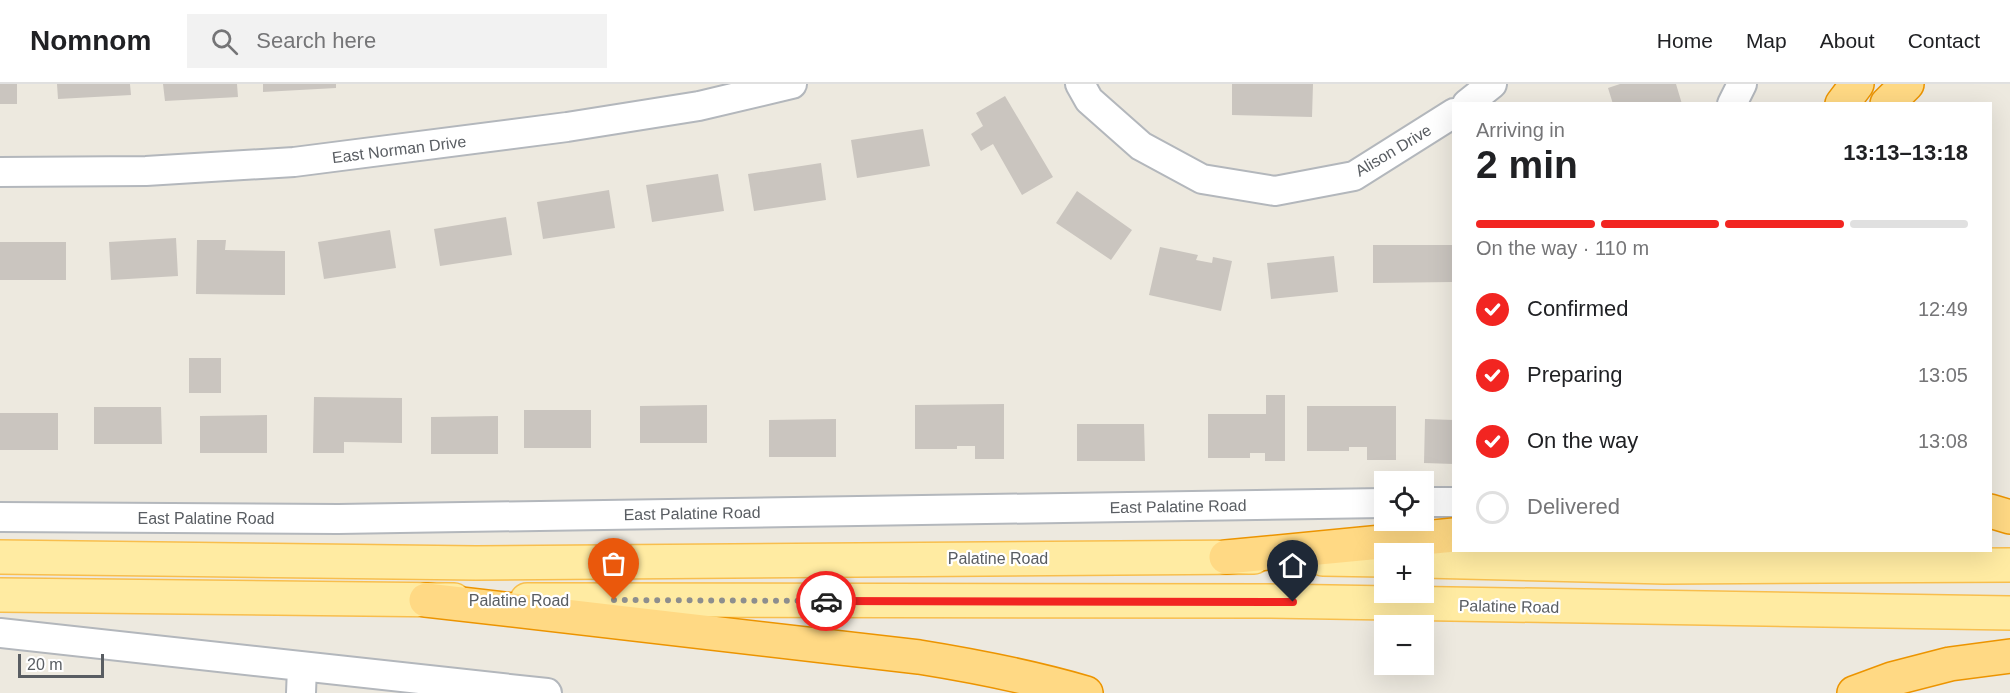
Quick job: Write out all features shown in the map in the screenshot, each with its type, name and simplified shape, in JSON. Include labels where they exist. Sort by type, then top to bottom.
[{"type":"highway","points":[[1844,102],[1857,84]]},
{"type":"highway","points":[[1889,102],[1907,84]]},
{"type":"highway","points":[[1992,512],[2010,517]]},
{"type":"highway","points":[[1226,557],[1452,535]]},
{"type":"highway","points":[[426,600],[919,657],[988,668],[1086,693]]},
{"type":"highway","points":[[1854,693],[1892,679],[1950,664],[2010,656]]},
{"type":"main road","name":"Palatine Road","points":[[0,557],[476,563],[1226,557],[1374,560]]},
{"type":"main road","points":[[1434,561],[1665,567],[2010,565]]},
{"type":"main road","name":"Palatine Road","points":[[0,595],[426,600],[1270,601],[2010,613]]},
{"type":"street","name":"East Norman Drive","points":[[0,172],[146,171],[294,162],[567,127],[699,106],[792,84]]},
{"type":"street","name":"Alison Drive","points":[[1080,84],[1089,100],[1141,146],[1202,179],[1275,191],[1354,176],[1452,114]]},
{"type":"street","points":[[1470,102],[1492,84]]},
{"type":"street","points":[[1733,102],[1742,84]]},
{"type":"street","points":[[1434,502],[1452,502]]},
{"type":"street","name":"East Palatine Road","points":[[0,517],[338,519],[1374,503]]},
{"type":"street","points":[[0,633],[302,680],[547,693]]},
{"type":"building","points":[[0,84],[17,84],[17,104],[0,104]]},
{"type":"building","points":[[57,84],[130,84],[131,95],[58,99]]},
{"type":"building","points":[[163,84],[237,84],[238,97],[165,101]]},
{"type":"building","points":[[263,84],[336,84],[336,88],[263,92]]},
{"type":"building","points":[[1232,84],[1313,84],[1312,117],[1232,115]]},
{"type":"building","points":[[1620,84],[1676,84],[1681,102],[1612,102],[1608,88]]},
{"type":"building","points":[[1005,96],[1053,177],[1022,195],[993,144],[981,151],[971,134],[983,126],[976,113]]},
{"type":"building","points":[[923,129],[930,166],[857,178],[851,140]]},
{"type":"building","points":[[821,163],[826,200],[754,211],[748,174]]},
{"type":"building","points":[[718,174],[724,211],[652,222],[646,185]]},
{"type":"building","points":[[609,190],[615,228],[543,239],[537,202]]},
{"type":"building","points":[[1077,191],[1132,230],[1111,260],[1056,223]]},
{"type":"building","points":[[506,217],[512,255],[440,266],[434,229]]},
{"type":"building","points":[[390,230],[396,268],[324,279],[318,242]]},
{"type":"building","points":[[176,238],[178,276],[111,280],[109,242]]},
{"type":"building","points":[[197,240],[226,240],[225,250],[285,251],[285,295],[196,294]]},
{"type":"building","points":[[0,242],[66,242],[66,280],[0,280]]},
{"type":"building","points":[[1373,245],[1452,245],[1452,282],[1373,283]]},
{"type":"building","points":[[1160,247],[1198,255],[1196,260],[1212,263],[1213,257],[1232,261],[1221,311],[1149,295]]},
{"type":"building","points":[[1334,256],[1338,292],[1271,299],[1267,263]]},
{"type":"building","points":[[189,358],[221,358],[221,393],[189,393]]},
{"type":"building","points":[[1266,395],[1285,395],[1285,461],[1265,461],[1265,453],[1250,453],[1250,458],[1208,458],[1208,414],[1266,414]]},
{"type":"building","points":[[314,397],[402,398],[402,443],[344,442],[344,453],[313,453]]},
{"type":"building","points":[[1004,404],[1004,459],[975,459],[975,446],[957,446],[957,449],[915,449],[915,405]]},
{"type":"building","points":[[707,405],[707,443],[640,443],[640,406]]},
{"type":"building","points":[[1307,406],[1396,406],[1396,460],[1367,460],[1367,447],[1349,447],[1349,451],[1307,451]]},
{"type":"building","points":[[94,407],[161,407],[162,444],[94,444]]},
{"type":"building","points":[[524,410],[591,410],[591,448],[524,448]]},
{"type":"building","points":[[0,413],[58,413],[58,450],[0,450]]},
{"type":"building","points":[[267,415],[267,453],[200,453],[200,416]]},
{"type":"building","points":[[498,416],[498,454],[431,454],[431,417]]},
{"type":"building","points":[[836,419],[836,457],[769,457],[769,420]]},
{"type":"building","points":[[1425,419],[1452,420],[1452,464],[1424,463]]},
{"type":"building","points":[[1077,424],[1144,424],[1145,461],[1077,461]]},
{"type":"way so far","points":[[614,600],[826,601]]},
{"type":"route","points":[[826,601],[1293,602]]}]
